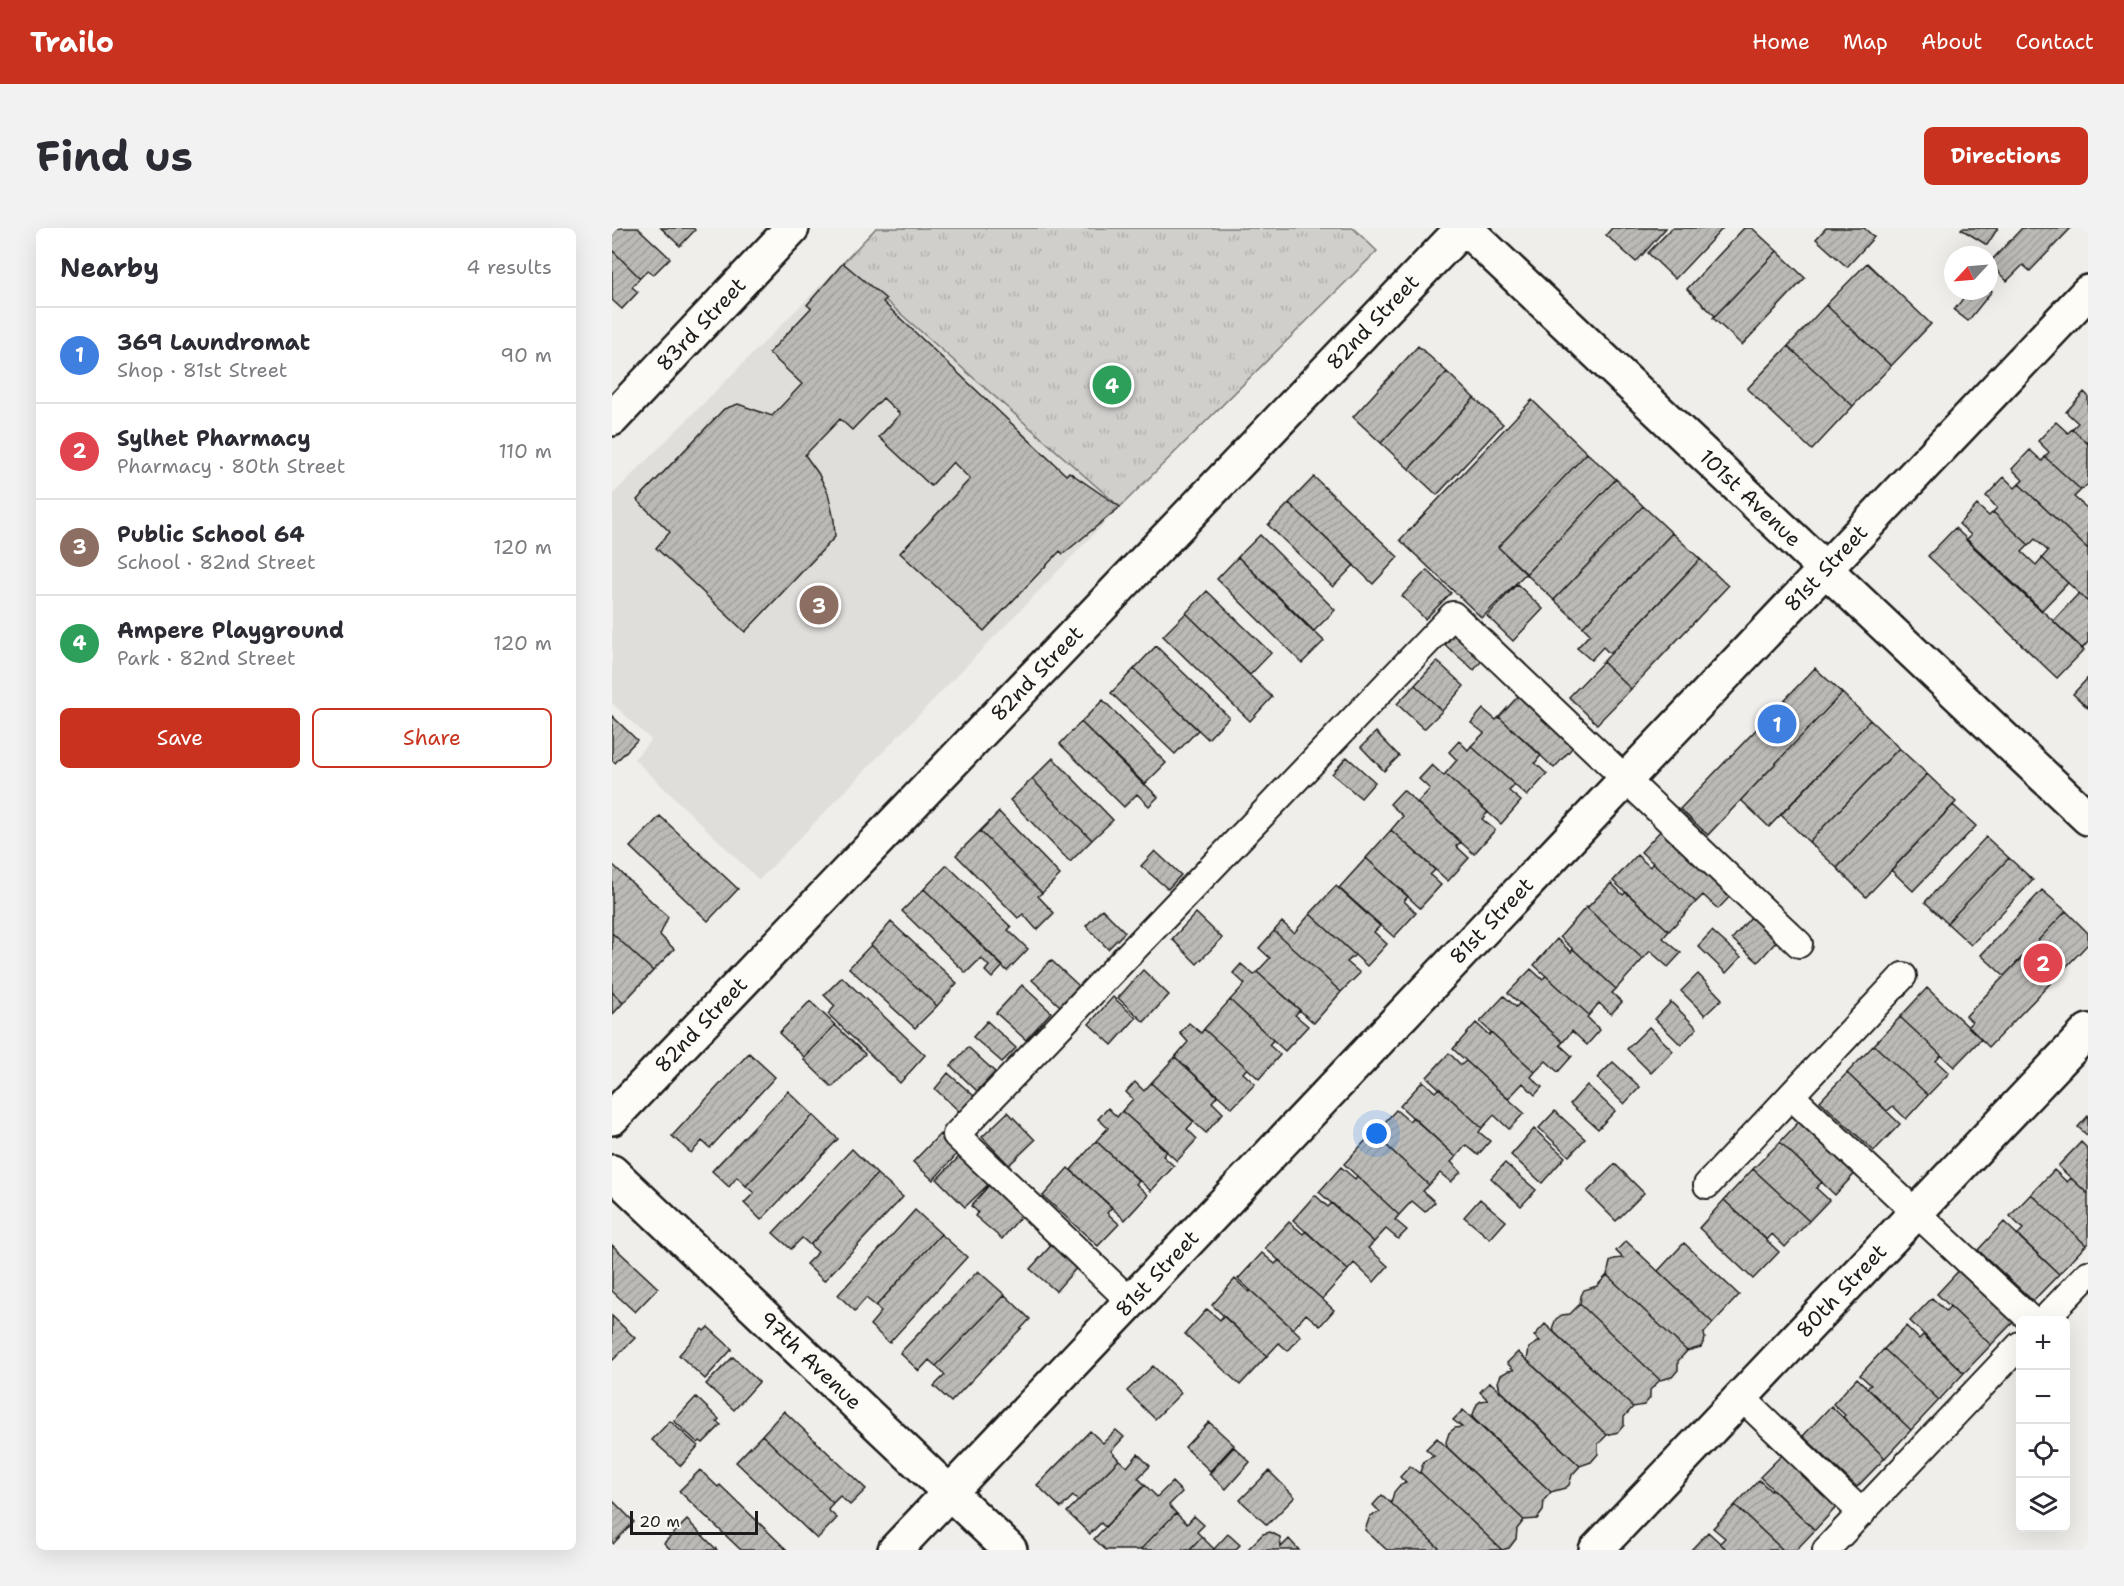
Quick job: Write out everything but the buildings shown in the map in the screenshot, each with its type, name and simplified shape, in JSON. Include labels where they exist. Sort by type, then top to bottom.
[{"type":"street","name":"83rd Street","points":[[612,419],[792,228]]},
{"type":"street","name":"101st Avenue","points":[[1464,228],[2088,818]]},
{"type":"street","name":"82nd Street","points":[[612,1118],[1464,228]]},
{"type":"street","name":"81st Street","points":[[895,1550],[2088,292]]},
{"type":"street","name":"80th Street","points":[[1596,1550],[2088,1031]]},
{"type":"street","name":"97th Avenue","points":[[612,1172],[1011,1550]]},
{"type":"lane","points":[[1131,1302],[956,1135],[1453,615],[1799,944]]},
{"type":"lane","points":[[1707,1185],[1903,976]]},
{"type":"lane","points":[[1791,1096],[2027,1316]]},
{"type":"lane","points":[[2048,1316],[2088,1274]]},
{"type":"lane","points":[[1826,1550],[2016,1349]]},
{"type":"lane","points":[[1741,1397],[1862,1513]]},
{"type":"shaded area","points":[[843,263],[1120,507],[759,880],[634,759],[651,740],[612,703],[612,495]]},
{"type":"green space","points":[[876,228],[1353,228],[1377,251],[1120,507],[843,263]]},
{"type":"place","name":"Ampere Playground","points":[[1112,385]]},
{"type":"place","name":"Public School 64","points":[[819,605]]},
{"type":"place","name":"369 Laundromat","points":[[1777,724]]},
{"type":"place","name":"Sylhet Pharmacy","points":[[2043,963]]}]
